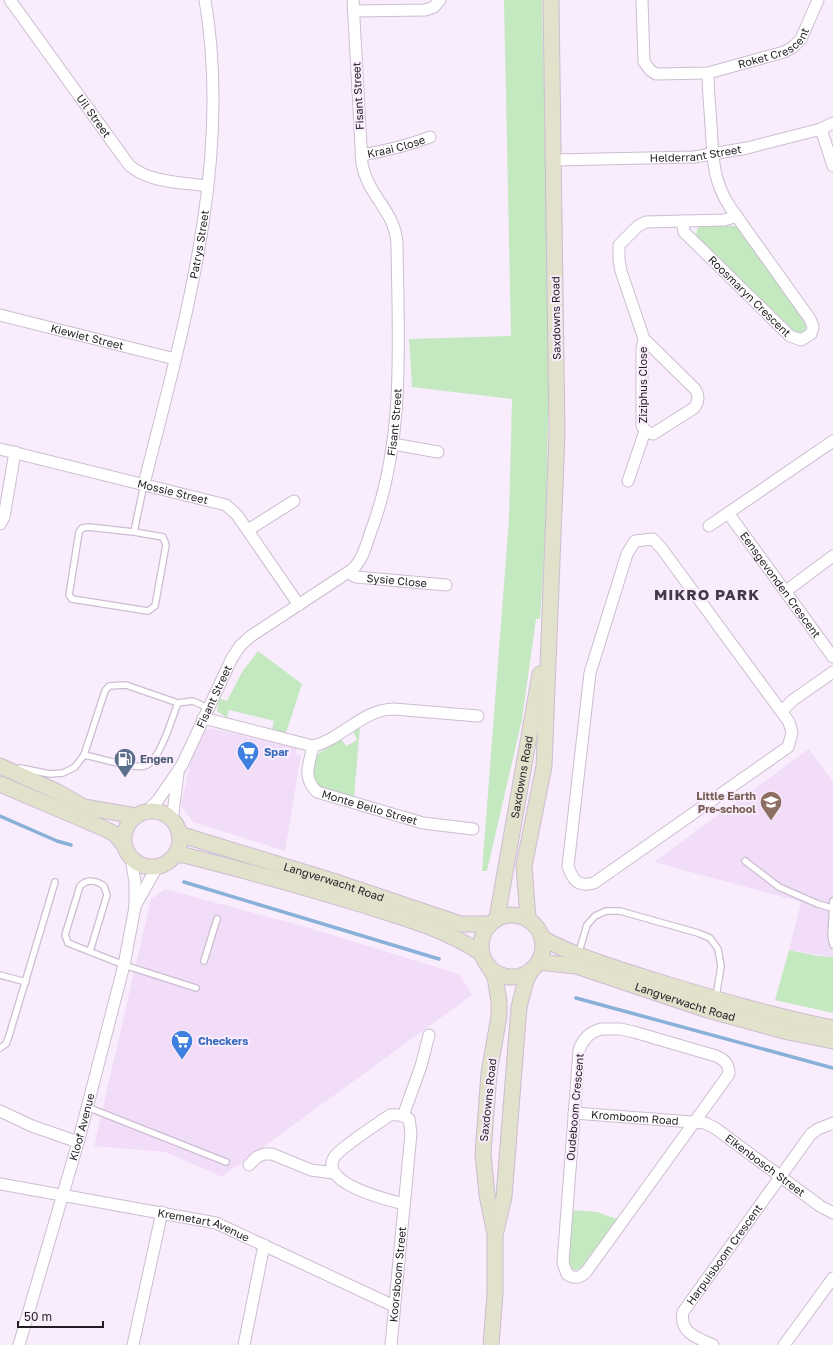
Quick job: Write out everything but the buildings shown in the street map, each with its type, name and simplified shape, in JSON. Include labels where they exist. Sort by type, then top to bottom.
[{"type":"street","name":"Uil Street","points":[[10,0],[129,165],[138,173],[149,177],[207,186]]},
{"type":"street","name":"Patrys Street","points":[[144,484],[192,284],[207,186],[212,136],[214,90],[210,29],[205,0]]},
{"type":"street","points":[[353,6],[425,10],[434,7],[440,0]]},
{"type":"street","name":"Saxdowns Road","points":[[528,919],[524,882],[524,866],[544,766],[548,677],[548,636],[554,542],[557,434],[551,0]]},
{"type":"street","name":"Roket Crescent","points":[[642,0],[644,62],[650,70],[660,74],[708,73],[784,52],[793,47],[804,34],[818,0]]},
{"type":"street","name":"Fisant Street","points":[[141,814],[158,800],[178,772],[232,658],[240,646],[251,636],[349,573],[361,558],[379,511],[393,444],[397,409],[399,370],[397,232],[390,217],[367,182],[361,155],[353,6]]},
{"type":"street","points":[[708,73],[712,154]]},
{"type":"street","name":"Helderrant Street","points":[[554,160],[683,158],[747,148],[821,129],[833,123]]},
{"type":"street","points":[[821,129],[833,166]]},
{"type":"street","name":"Kraai Close","points":[[361,155],[398,148],[430,137]]},
{"type":"street","name":"Roosmaryn Crescent","points":[[682,221],[684,232],[793,338],[805,339],[812,331],[810,319],[720,190],[712,154]]},
{"type":"street","points":[[682,221],[724,220],[737,216]]},
{"type":"street","name":"Ziziphus Close","points":[[644,339],[642,349],[642,423],[645,430],[650,434],[656,433],[694,408],[698,399],[695,389],[644,339],[621,271],[618,248],[621,242],[638,226],[646,222],[682,221]]},
{"type":"street","name":"Kiewiet Street","points":[[0,315],[175,359]]},
{"type":"street","name":"Ziziphus Close","points":[[628,481],[645,430]]},
{"type":"street","points":[[709,526],[833,441]]},
{"type":"street","points":[[393,444],[438,452]]},
{"type":"street","name":"Mossie Street","points":[[0,449],[226,505],[234,511],[248,530],[299,605]]},
{"type":"street","points":[[0,524],[4,517],[15,452]]},
{"type":"street","points":[[248,530],[294,501]]},
{"type":"street","name":"Eensgevonden Crescent","points":[[728,513],[786,590],[833,658]]},
{"type":"street","points":[[653,539],[662,549],[782,711],[791,727],[792,738],[788,747],[594,883],[585,885],[577,882],[571,875],[568,866],[590,673],[627,554],[635,541],[653,539]]},
{"type":"street","points":[[786,590],[833,556]]},
{"type":"street","name":"Sysie Close","points":[[349,573],[356,577],[446,585]]},
{"type":"street","name":"Saxdowns Road","points":[[493,921],[548,636]]},
{"type":"street","points":[[782,711],[793,700],[833,672]]},
{"type":"street","points":[[203,718],[313,746],[323,743],[370,714],[382,710],[394,708],[478,716]]},
{"type":"street","name":"Monte Bello Street","points":[[313,746],[307,775],[308,784],[317,792],[423,823],[473,829]]},
{"type":"street","points":[[0,766],[58,792],[84,807],[141,814],[160,813],[176,827],[178,848],[175,855],[164,864],[157,866],[143,866],[128,851],[115,834],[0,784]]},
{"type":"street","name":"Fisant Street","points":[[176,827],[178,772]]},
{"type":"street","points":[[128,851],[125,831],[141,814]]},
{"type":"street","name":"Langverwacht Road","points":[[176,827],[461,924],[493,921]]},
{"type":"street","name":"Kloof Avenue","points":[[19,1345],[78,1142],[124,965],[135,907],[136,882],[128,851]]},
{"type":"street","name":"Langverwacht Road","points":[[175,855],[184,855],[290,883],[394,915],[454,936],[481,953]]},
{"type":"street","name":"Kloof Avenue","points":[[135,907],[157,866]]},
{"type":"street","points":[[512,915],[528,919],[542,938],[542,950],[535,965],[522,974],[511,976],[495,972],[489,967],[481,953],[482,937],[493,921],[512,915]]},
{"type":"street","name":"Langverwacht Road","points":[[542,938],[578,955],[716,999],[833,1028]]},
{"type":"street","name":"Saxdowns Road","points":[[495,1234],[504,1197],[519,1007],[526,980],[535,965]]},
{"type":"street","name":"Langverwacht Road","points":[[535,965],[576,966],[704,1009],[788,1032],[833,1042]]},
{"type":"street","name":"Saxdowns Road","points":[[489,967],[495,977],[498,990],[499,1016],[489,1073],[483,1154],[487,1195],[495,1234],[495,1294],[491,1345]]},
{"type":"street","name":"Oudeboom Crescent","points":[[620,1029],[724,1059],[729,1068],[729,1074],[695,1122],[586,1272],[583,1275],[574,1278],[567,1274],[563,1263],[579,1050],[582,1042],[594,1031],[620,1029]]},
{"type":"street","points":[[334,1173],[332,1161],[339,1152],[390,1116],[403,1116],[421,1066],[429,1034]]},
{"type":"street","points":[[0,1111],[32,1126],[78,1142]]},
{"type":"street","name":"Kromboom Road","points":[[574,1113],[695,1122]]},
{"type":"street","name":"Koorsboom Street","points":[[391,1345],[412,1133],[409,1120],[403,1116]]},
{"type":"street","name":"Eikenbosch Street","points":[[695,1122],[705,1123],[715,1128],[833,1213]]},
{"type":"street","points":[[781,1177],[811,1134],[818,1129],[833,1123]]},
{"type":"street","points":[[249,1166],[257,1157],[264,1154],[272,1154],[311,1170],[334,1173],[345,1183],[363,1192],[404,1204]]},
{"type":"street","name":"Harpuisboom Crescent","points":[[713,1345],[687,1332],[683,1324],[683,1312],[781,1177]]},
{"type":"street","name":"Kremetart Avenue","points":[[0,1184],[216,1222],[394,1306]]},
{"type":"street","points":[[133,1345],[162,1212]]},
{"type":"street","points":[[244,1345],[264,1245]]},
{"type":"street","points":[[784,1345],[833,1278]]},
{"type":"lane","points":[[134,532],[144,484]]},
{"type":"lane","points":[[82,528],[134,532],[163,537],[165,541],[155,606],[148,610],[72,599],[69,595],[79,532],[82,528]]},
{"type":"lane","points":[[0,763],[35,772],[59,774],[75,767],[84,755],[104,691],[109,686],[126,685],[178,703],[193,701],[208,708]]},
{"type":"lane","points":[[84,755],[138,767],[150,763],[158,754],[178,703]]},
{"type":"lane","points":[[745,861],[779,887],[818,904],[832,908]]},
{"type":"lane","points":[[90,951],[107,895],[104,886],[90,880],[85,881],[80,886],[65,935],[68,943],[124,965],[196,988]]},
{"type":"lane","points":[[0,1048],[6,1044],[9,1036],[55,882]]},
{"type":"lane","points":[[833,901],[831,940],[833,945]]},
{"type":"lane","points":[[578,955],[587,925],[595,916],[606,911],[620,910],[698,933],[710,938],[718,949],[721,966],[716,999]]},
{"type":"lane","points":[[204,961],[217,919]]},
{"type":"lane","points":[[0,975],[26,982]]},
{"type":"lane","points":[[87,1107],[226,1162]]},
{"type":"shaded area","points":[[210,728],[297,748],[296,754],[301,755],[285,851],[193,822],[181,806],[192,755],[202,733]]},
{"type":"shaded area","name":"Little Earth Pre-school","points":[[809,749],[833,782],[833,957],[789,950],[801,902],[654,862]]},
{"type":"shaded area","points":[[165,889],[306,927],[459,974],[472,995],[222,1177],[165,1152],[94,1146],[151,899]]},
{"type":"green space","points":[[504,0],[542,0],[548,310],[547,464],[545,542],[540,619],[536,619],[522,719],[487,871],[482,871],[509,519],[512,399],[412,387],[409,339],[511,336]]},
{"type":"green space","points":[[702,225],[737,226],[807,324],[804,332],[799,334],[793,331],[696,237],[697,229]]},
{"type":"green space","points":[[258,651],[302,684],[286,733],[272,729],[274,721],[229,710],[227,718],[217,711],[219,698],[227,701],[242,672]]},
{"type":"green space","points":[[360,727],[354,798],[320,787],[316,783],[314,776],[316,755],[341,739],[346,746],[357,740],[353,731]]},
{"type":"green space","points":[[789,950],[819,956],[833,957],[833,1013],[775,1000]]},
{"type":"green space","points":[[571,1210],[597,1212],[617,1219],[580,1269],[575,1270],[568,1267]]},
{"type":"waterway","points":[[0,816],[57,841],[71,845]]},
{"type":"waterway","points":[[184,882],[439,959]]},
{"type":"waterway","points":[[576,998],[833,1068]]},
{"type":"place","name":"Spar","points":[[248,772]]},
{"type":"place","name":"Engen","points":[[125,778]]},
{"type":"place","name":"Little Earth Pre-school","points":[[771,822]]},
{"type":"place","name":"Checkers","points":[[182,1060]]},
{"type":"district","name":"MIKRO PARK","points":[[707,595]]}]
